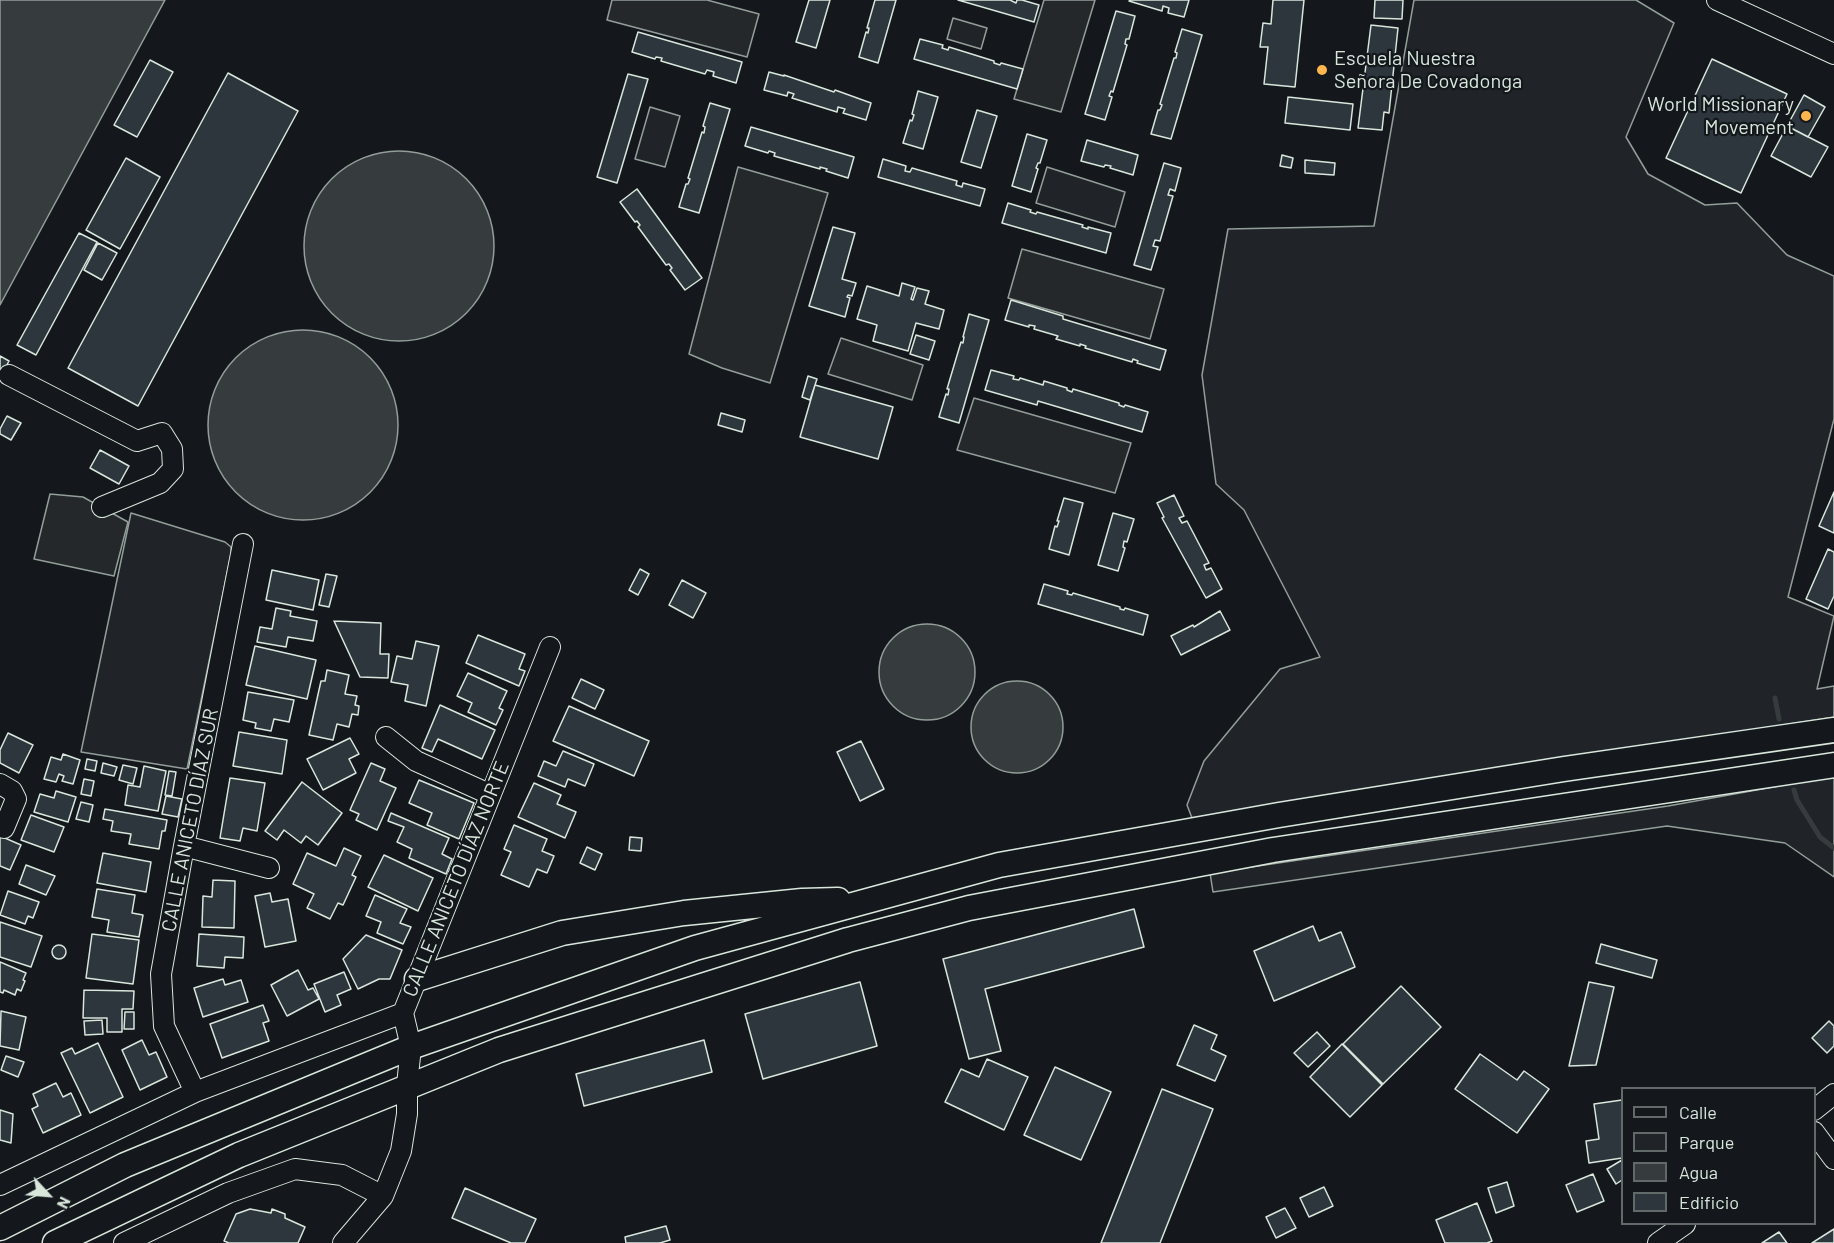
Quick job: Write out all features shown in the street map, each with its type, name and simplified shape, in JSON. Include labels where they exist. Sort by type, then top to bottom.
[{"type":"main road","points":[[0,1228],[125,1165],[411,1047],[695,948],[999,865],[1279,815],[1564,769],[1834,730]]},
{"type":"main road","points":[[55,1243],[239,1155],[407,1085],[499,1050],[848,940],[969,908],[1273,850],[1834,765]]},
{"type":"main road","points":[[417,979],[562,933],[696,912],[802,901],[876,899]]},
{"type":"street","points":[[1721,1],[1834,54]]},
{"type":"street","points":[[9,375],[137,441],[162,433],[172,449],[173,469],[160,483],[102,507]]},
{"type":"street","name":"CALLE ANICETO DÍAZ SUR","points":[[195,1092],[164,1026],[161,974],[243,544]]},
{"type":"street","name":"CALLE ANICETO DÍAZ NORTE","points":[[343,1243],[383,1196],[401,1152],[407,1114],[411,1047],[403,1013],[550,647]]},
{"type":"street","points":[[386,737],[416,761],[489,795]]},
{"type":"street","points":[[0,784],[12,791],[16,799],[4,828]]},
{"type":"street","points":[[184,846],[269,868]]},
{"type":"street","points":[[0,1185],[195,1092],[403,1013]]},
{"type":"street","points":[[1816,1109],[1834,1094]]},
{"type":"street","points":[[1816,1133],[1834,1159]]},
{"type":"street","points":[[124,1243],[228,1193],[294,1169],[342,1175],[383,1196]]},
{"type":"street","points":[[1658,1243],[1684,1225]]},
{"type":"green space","points":[[1414,0],[1636,0],[1674,23],[1626,137],[1648,174],[1705,205],[1737,203],[1787,255],[1834,276],[1834,419],[1788,597],[1834,616],[1817,689],[1834,686],[1834,717],[1192,818],[1187,805],[1204,761],[1280,669],[1320,657],[1244,510],[1216,484],[1202,375],[1228,229],[1374,226]]},
{"type":"green space","points":[[953,18],[987,28],[981,49],[947,39]]},
{"type":"green space","points":[[650,107],[680,116],[665,167],[635,159]]},
{"type":"green space","points":[[1047,167],[1125,192],[1115,227],[1036,203]]},
{"type":"green space","points":[[131,513],[225,542],[231,547],[187,769],[81,752]]},
{"type":"green space","points":[[1834,776],[1834,877],[1785,843],[1667,826],[1213,892],[1210,873],[1668,806]]},
{"type":"shaded area","points":[[612,0],[707,0],[759,14],[747,57],[607,20]]},
{"type":"shaded area","points":[[1044,0],[1095,0],[1061,112],[1014,99]]},
{"type":"shaded area","points":[[738,167],[828,193],[770,383],[722,368],[689,354]]},
{"type":"shaded area","points":[[1022,249],[1164,289],[1150,339],[1008,298]]},
{"type":"shaded area","points":[[841,338],[923,365],[912,400],[828,374]]},
{"type":"shaded area","points":[[974,398],[1131,443],[1115,493],[957,450]]},
{"type":"shaded area","points":[[50,494],[83,497],[128,522],[114,576],[34,559]]},
{"type":"water","points":[[0,0],[165,0],[0,305]]},
{"type":"water","points":[[390,151],[408,151],[444,162],[466,179],[478,193],[487,210],[494,246],[487,282],[478,299],[466,313],[444,330],[427,337],[408,341],[390,341],[354,330],[332,313],[320,299],[308,274],[304,255],[304,237],[315,201],[332,179],[346,167],[371,155]]},
{"type":"water","points":[[294,330],[312,330],[348,341],[370,358],[382,372],[391,389],[398,425],[391,461],[382,478],[370,492],[348,509],[331,516],[312,520],[294,520],[258,509],[236,492],[224,478],[212,453],[208,434],[208,416],[219,380],[236,358],[250,346],[275,334]]},
{"type":"water","points":[[927,624],[945,628],[961,638],[971,654],[975,672],[971,690],[961,706],[945,716],[927,720],[909,716],[893,706],[883,690],[879,672],[883,654],[893,638],[909,628]]},
{"type":"water","points":[[1017,681],[1034,685],[1049,695],[1059,710],[1063,727],[1059,744],[1049,759],[1034,769],[1017,773],[1000,769],[985,759],[975,744],[971,727],[975,710],[985,695],[1000,685]]},
{"type":"building","points":[[809,0],[830,0],[816,48],[796,42]]},
{"type":"building","points":[[875,0],[896,0],[878,63],[859,57],[866,32],[868,33],[869,28],[867,28]]},
{"type":"building","points":[[958,0],[1010,0],[1016,3],[1017,0],[1022,0],[1039,5],[1034,22]]},
{"type":"building","points":[[1130,0],[1189,0],[1184,17],[1168,13],[1169,8],[1163,6],[1162,11]]},
{"type":"building","points":[[1273,0],[1304,0],[1295,87],[1264,84],[1268,47],[1260,47],[1263,23],[1271,24]]},
{"type":"building","points":[[1375,0],[1403,0],[1402,19],[1374,18]]},
{"type":"building","points":[[1116,11],[1135,16],[1129,39],[1126,39],[1125,44],[1127,45],[1113,92],[1111,91],[1109,96],[1112,97],[1105,120],[1085,114]]},
{"type":"building","points":[[1371,25],[1398,28],[1389,113],[1384,112],[1382,130],[1358,128]]},
{"type":"building","points":[[1182,29],[1202,35],[1171,139],[1151,134],[1158,110],[1162,105],[1160,104],[1174,58],[1176,58],[1177,53],[1175,52]]},
{"type":"building","points":[[638,32],[742,62],[736,83],[713,76],[714,72],[707,70],[705,74],[661,61],[662,58],[656,57],[655,59],[632,52]]},
{"type":"building","points":[[920,39],[943,45],[942,48],[948,50],[949,47],[1000,65],[1001,63],[1023,69],[1017,89],[914,59]]},
{"type":"building","points":[[1712,59],[1787,94],[1741,193],[1666,158]]},
{"type":"building","points":[[150,60],[173,72],[137,137],[114,125]]},
{"type":"building","points":[[769,72],[834,92],[835,90],[871,103],[866,120],[843,113],[845,109],[838,107],[837,112],[792,98],[794,94],[788,92],[787,96],[764,90]]},
{"type":"building","points":[[228,73],[298,111],[138,406],[68,368]]},
{"type":"building","points":[[628,74],[648,79],[617,183],[597,177]]},
{"type":"building","points":[[918,91],[938,97],[923,149],[903,143],[910,120],[912,121],[914,115],[912,114]]},
{"type":"building","name":"World Missionary Movement","points":[[1804,95],[1825,107],[1808,137],[1787,126]]},
{"type":"building","points":[[1288,97],[1353,104],[1350,130],[1285,123]]},
{"type":"building","points":[[710,103],[730,109],[699,213],[679,207],[686,184],[690,179],[688,178],[702,132],[704,133],[705,127],[703,126]]},
{"type":"building","points":[[977,110],[997,116],[981,168],[961,162]]},
{"type":"building","points":[[1787,126],[1828,147],[1811,177],[1771,156]]},
{"type":"building","points":[[751,127],[854,157],[848,178],[826,171],[827,169],[820,167],[820,169],[774,156],[775,153],[769,151],[768,153],[745,146]]},
{"type":"building","points":[[1027,134],[1047,140],[1040,163],[1036,168],[1038,169],[1031,192],[1012,186]]},
{"type":"building","points":[[1087,140],[1138,155],[1133,175],[1110,168],[1111,166],[1105,165],[1104,167],[1081,161]]},
{"type":"building","points":[[1282,155],[1293,158],[1291,168],[1280,166]]},
{"type":"building","points":[[126,158],[160,177],[120,249],[86,230]]},
{"type":"building","points":[[883,159],[906,166],[905,171],[910,172],[912,168],[957,181],[956,185],[962,187],[963,183],[985,189],[980,206],[878,177]]},
{"type":"building","points":[[1305,160],[1335,163],[1334,175],[1305,173]]},
{"type":"building","points":[[1164,163],[1181,168],[1175,191],[1170,189],[1168,195],[1173,196],[1160,241],[1155,240],[1153,246],[1158,247],[1151,270],[1134,265]]},
{"type":"building","points":[[637,189],[702,278],[685,290],[670,270],[672,268],[669,264],[666,265],[638,227],[640,225],[637,221],[635,222],[620,202]]},
{"type":"building","points":[[1008,203],[1031,210],[1030,212],[1036,214],[1037,212],[1083,225],[1082,227],[1088,229],[1088,227],[1111,233],[1106,253],[1002,223]]},
{"type":"building","points":[[833,227],[855,233],[842,279],[856,283],[852,296],[847,297],[850,298],[845,317],[809,306]]},
{"type":"building","points":[[79,233],[97,242],[36,355],[17,345]]},
{"type":"building","points":[[98,243],[117,253],[102,280],[84,270]]},
{"type":"building","points":[[902,283],[915,287],[911,299],[913,300],[917,288],[929,291],[925,304],[944,310],[939,329],[916,323],[908,351],[873,341],[877,325],[857,319],[867,286],[899,296]]},
{"type":"building","points":[[1011,300],[1063,316],[1063,319],[1166,350],[1160,370],[1137,363],[1138,361],[1133,359],[1132,362],[1085,348],[1086,346],[1080,344],[1080,346],[1056,339],[1058,336],[1034,329],[1035,326],[1029,325],[1029,327],[1005,320]]},
{"type":"building","points":[[969,314],[989,320],[959,423],[939,417],[946,394],[948,395],[949,389],[947,389],[961,342],[963,343]]},
{"type":"building","points":[[916,335],[935,341],[929,360],[910,354]]},
{"type":"building","points":[[0,356],[9,361],[1,376],[0,376]]},
{"type":"building","points":[[991,370],[1014,376],[1013,379],[1019,380],[1020,378],[1043,385],[1044,381],[1067,388],[1072,392],[1073,389],[1119,403],[1124,407],[1125,405],[1148,412],[1142,432],[1038,401],[1037,405],[985,390]]},
{"type":"building","points":[[808,376],[817,379],[810,400],[802,397]]},
{"type":"building","points":[[815,385],[893,407],[878,459],[800,437]]},
{"type":"building","points":[[721,413],[745,420],[742,432],[718,425]]},
{"type":"building","points":[[7,416],[21,423],[11,440],[0,434],[0,429]]},
{"type":"building","points":[[100,450],[129,466],[119,484],[90,468]]},
{"type":"building","points":[[1834,492],[1834,533],[1819,526]]},
{"type":"building","points":[[1174,495],[1184,516],[1179,518],[1182,523],[1187,521],[1209,563],[1204,565],[1206,570],[1211,568],[1222,589],[1206,598],[1162,518],[1164,517],[1157,503]]},
{"type":"building","points":[[1064,498],[1083,503],[1069,555],[1049,549]]},
{"type":"building","points":[[1113,513],[1134,519],[1127,542],[1124,541],[1123,547],[1125,548],[1118,571],[1098,565]]},
{"type":"building","points":[[1828,549],[1834,552],[1834,596],[1828,609],[1806,599]]},
{"type":"building","points":[[640,569],[649,574],[638,595],[629,590]]},
{"type":"building","points":[[272,570],[319,580],[313,610],[266,600]]},
{"type":"building","points":[[326,574],[337,576],[329,607],[319,605]]},
{"type":"building","points":[[682,580],[706,593],[693,618],[669,605]]},
{"type":"building","points":[[1044,584],[1068,591],[1067,594],[1072,595],[1073,593],[1120,607],[1120,609],[1125,608],[1148,615],[1143,635],[1038,604]]},
{"type":"building","points":[[276,608],[291,611],[290,616],[317,621],[313,641],[288,637],[286,647],[257,642],[260,627],[272,629]]},
{"type":"building","points":[[1220,611],[1230,630],[1181,655],[1171,636],[1193,625],[1194,627]]},
{"type":"building","points":[[334,621],[381,623],[380,654],[389,654],[388,678],[360,677]]},
{"type":"building","points":[[478,635],[525,654],[519,669],[525,671],[519,686],[466,663]]},
{"type":"building","points":[[416,641],[439,646],[426,706],[405,701],[408,685],[391,682],[397,656],[412,659]]},
{"type":"building","points":[[255,646],[316,660],[307,699],[246,685]]},
{"type":"building","points":[[327,670],[349,675],[345,694],[357,696],[355,705],[359,706],[358,715],[352,714],[349,727],[337,724],[333,740],[309,735],[321,681],[325,681]]},
{"type":"building","points":[[468,673],[507,691],[499,708],[503,710],[496,725],[468,712],[472,703],[457,696]]},
{"type":"building","points":[[581,679],[604,690],[595,709],[572,698]]},
{"type":"building","points":[[248,692],[294,700],[289,722],[274,719],[271,731],[255,728],[256,723],[243,720]]},
{"type":"building","points":[[440,705],[495,730],[482,759],[438,739],[432,752],[422,748]]},
{"type":"building","points":[[569,706],[649,741],[634,776],[553,741]]},
{"type":"building","points":[[239,732],[287,740],[282,774],[233,766]]},
{"type":"building","points":[[8,733],[33,745],[19,773],[0,763],[0,750]]},
{"type":"building","points":[[350,738],[359,754],[349,759],[356,773],[323,790],[307,759]]},
{"type":"building","points":[[861,741],[884,789],[860,801],[837,752]]},
{"type":"building","points":[[563,751],[594,764],[585,786],[568,779],[565,787],[538,776],[544,761],[556,766]]},
{"type":"building","points":[[63,754],[80,760],[73,784],[62,781],[64,776],[59,774],[56,782],[44,779],[51,757],[61,760]]},
{"type":"building","points":[[87,759],[97,761],[95,771],[85,769]]},
{"type":"building","points":[[103,763],[117,767],[114,776],[101,773]]},
{"type":"building","points":[[371,763],[385,769],[380,781],[396,788],[377,830],[356,820],[359,814],[350,810]]},
{"type":"building","points":[[123,765],[137,768],[133,784],[119,780]]},
{"type":"building","points":[[144,766],[166,771],[158,811],[125,805],[128,785],[140,787]]},
{"type":"building","points":[[169,771],[176,772],[172,796],[165,795]]},
{"type":"building","points":[[230,778],[265,783],[257,831],[243,828],[240,841],[220,838]]},
{"type":"building","points":[[84,779],[94,781],[91,796],[81,794]]},
{"type":"building","points":[[419,780],[474,803],[459,839],[427,825],[432,813],[409,803]]},
{"type":"building","points":[[302,782],[342,813],[318,845],[306,836],[301,843],[284,830],[277,840],[265,831]]},
{"type":"building","points":[[534,783],[561,795],[557,804],[576,812],[565,838],[518,817]]},
{"type":"building","points":[[56,791],[76,797],[68,822],[34,812],[40,794],[54,798]]},
{"type":"building","points":[[166,796],[182,799],[178,817],[162,814]]},
{"type":"building","points":[[81,802],[93,805],[89,822],[76,819]]},
{"type":"building","points":[[105,809],[167,820],[165,831],[162,831],[159,849],[129,844],[131,834],[111,831],[113,821],[103,819]]},
{"type":"building","points":[[391,813],[449,838],[442,854],[452,859],[446,874],[409,858],[412,849],[397,842],[404,827],[388,821]]},
{"type":"building","points":[[31,815],[64,827],[54,852],[21,840]]},
{"type":"building","points":[[514,825],[547,839],[542,851],[554,856],[547,873],[537,869],[529,887],[501,875],[511,852],[504,849]]},
{"type":"building","points":[[0,836],[21,845],[10,870],[0,866]]},
{"type":"building","points":[[630,837],[642,838],[641,851],[629,850]]},
{"type":"building","points":[[587,847],[602,854],[595,870],[580,863]]},
{"type":"building","points":[[344,848],[361,856],[352,875],[356,877],[343,905],[338,903],[330,919],[307,908],[314,894],[293,884],[307,853],[336,866]]},
{"type":"building","points":[[103,853],[151,862],[146,892],[97,883]]},
{"type":"building","points":[[384,855],[433,878],[418,911],[368,887]]},
{"type":"building","points":[[26,865],[55,876],[46,895],[19,884]]},
{"type":"building","points":[[213,880],[235,881],[234,928],[202,927],[203,896],[212,897]]},
{"type":"building","points":[[97,889],[135,895],[132,913],[143,915],[139,937],[107,932],[109,920],[92,917]]},
{"type":"building","points":[[8,891],[39,902],[33,918],[28,916],[25,924],[0,915]]},
{"type":"building","points":[[270,893],[272,902],[288,899],[296,941],[265,947],[255,896]]},
{"type":"building","points":[[375,895],[407,909],[400,923],[411,927],[403,944],[377,933],[381,922],[366,916]]},
{"type":"building","points":[[1134,909],[1144,947],[985,989],[1001,1051],[969,1059],[943,959]]},
{"type":"building","points":[[0,922],[42,936],[31,967],[0,957]]},
{"type":"building","points":[[1313,926],[1319,941],[1341,932],[1355,967],[1274,1001],[1254,951]]},
{"type":"building","points":[[92,934],[139,940],[133,984],[86,978]]},
{"type":"building","points":[[199,934],[244,937],[243,958],[225,957],[224,968],[197,966]]},
{"type":"building","points":[[366,935],[402,950],[390,979],[379,979],[358,989],[343,959]]},
{"type":"building","points":[[1601,944],[1657,960],[1652,978],[1596,963]]},
{"type":"building","points":[[56,945],[62,945],[66,952],[62,959],[56,959],[52,955],[52,949]]},
{"type":"building","points":[[0,962],[26,973],[21,991],[17,989],[15,995],[4,990],[3,993],[0,992]]},
{"type":"building","points":[[298,970],[308,990],[313,988],[319,999],[287,1016],[271,985]]},
{"type":"building","points":[[344,972],[351,989],[337,995],[341,1005],[325,1012],[314,984]]},
{"type":"building","points":[[223,979],[225,985],[241,980],[248,1002],[203,1017],[194,988]]},
{"type":"building","points":[[860,982],[877,1046],[763,1079],[745,1014]]},
{"type":"building","points":[[1589,982],[1614,987],[1596,1065],[1569,1066]]},
{"type":"building","points":[[1401,986],[1441,1027],[1383,1084],[1343,1044]]},
{"type":"building","points":[[84,990],[134,991],[133,1009],[122,1009],[122,1032],[107,1032],[107,1018],[83,1018]]},
{"type":"building","points":[[263,1005],[269,1021],[263,1023],[269,1041],[222,1058],[210,1024]]},
{"type":"building","points":[[1,1011],[26,1017],[19,1050],[0,1046]]},
{"type":"building","points":[[125,1012],[134,1012],[134,1029],[124,1029]]},
{"type":"building","points":[[102,1020],[103,1034],[85,1035],[84,1021]]},
{"type":"building","points":[[1829,1021],[1834,1026],[1834,1046],[1827,1053],[1812,1038]]},
{"type":"building","points":[[1194,1025],[1217,1035],[1211,1049],[1226,1056],[1215,1081],[1177,1065]]},
{"type":"building","points":[[1317,1032],[1330,1046],[1308,1067],[1294,1053]]},
{"type":"building","points":[[142,1040],[149,1055],[156,1052],[167,1077],[140,1090],[122,1050]]},
{"type":"building","points":[[704,1040],[712,1072],[584,1106],[576,1074]]},
{"type":"building","points":[[98,1043],[123,1097],[90,1113],[61,1053],[72,1048],[75,1054]]},
{"type":"building","points":[[1342,1044],[1382,1085],[1350,1117],[1310,1077]]},
{"type":"building","points":[[1480,1054],[1517,1080],[1524,1071],[1549,1089],[1517,1133],[1455,1089]]},
{"type":"building","points":[[6,1056],[24,1062],[18,1077],[1,1070]]},
{"type":"building","points":[[987,1059],[1028,1077],[1004,1130],[945,1102],[961,1069],[979,1077]]},
{"type":"building","points":[[1055,1067],[1111,1092],[1081,1160],[1024,1135]]},
{"type":"building","points":[[56,1083],[63,1097],[71,1093],[81,1115],[43,1133],[32,1109],[38,1106],[33,1094]]},
{"type":"building","points":[[1162,1089],[1213,1109],[1160,1243],[1101,1243]]},
{"type":"building","points":[[1621,1100],[1621,1158],[1589,1163],[1586,1141],[1599,1139],[1594,1104]]},
{"type":"building","points":[[0,1110],[13,1114],[11,1143],[0,1140]]},
{"type":"building","points":[[1621,1161],[1621,1181],[1616,1184],[1607,1169]]},
{"type":"building","points":[[1593,1174],[1604,1201],[1577,1212],[1566,1185]]},
{"type":"building","points":[[1507,1182],[1514,1206],[1496,1213],[1488,1188]]},
{"type":"building","points":[[1324,1187],[1333,1206],[1309,1217],[1300,1198]]},
{"type":"building","points":[[465,1188],[536,1219],[525,1243],[511,1243],[452,1218]]},
{"type":"building","points":[[1477,1203],[1492,1241],[1445,1243],[1436,1220]]},
{"type":"building","points":[[1285,1208],[1296,1228],[1276,1238],[1266,1217]]},
{"type":"building","points":[[250,1209],[271,1213],[272,1209],[285,1214],[285,1218],[305,1227],[298,1243],[229,1243],[224,1241],[236,1214]]},
{"type":"building","points":[[666,1226],[670,1240],[660,1243],[626,1243],[625,1237]]},
{"type":"building","points":[[1834,1229],[1834,1243],[1812,1243]]},
{"type":"building","points":[[1779,1232],[1787,1243],[1762,1243]]},
{"type":"waterway","points":[[1775,698],[1779,719]]},
{"type":"waterway","points":[[1794,790],[1797,800],[1820,837],[1834,848]]},
{"type":"place","name":"Escuela Nuestra Señora De Covadonga","points":[[1322,70]]},
{"type":"place","name":"World Missionary Movement","points":[[1806,116]]}]
